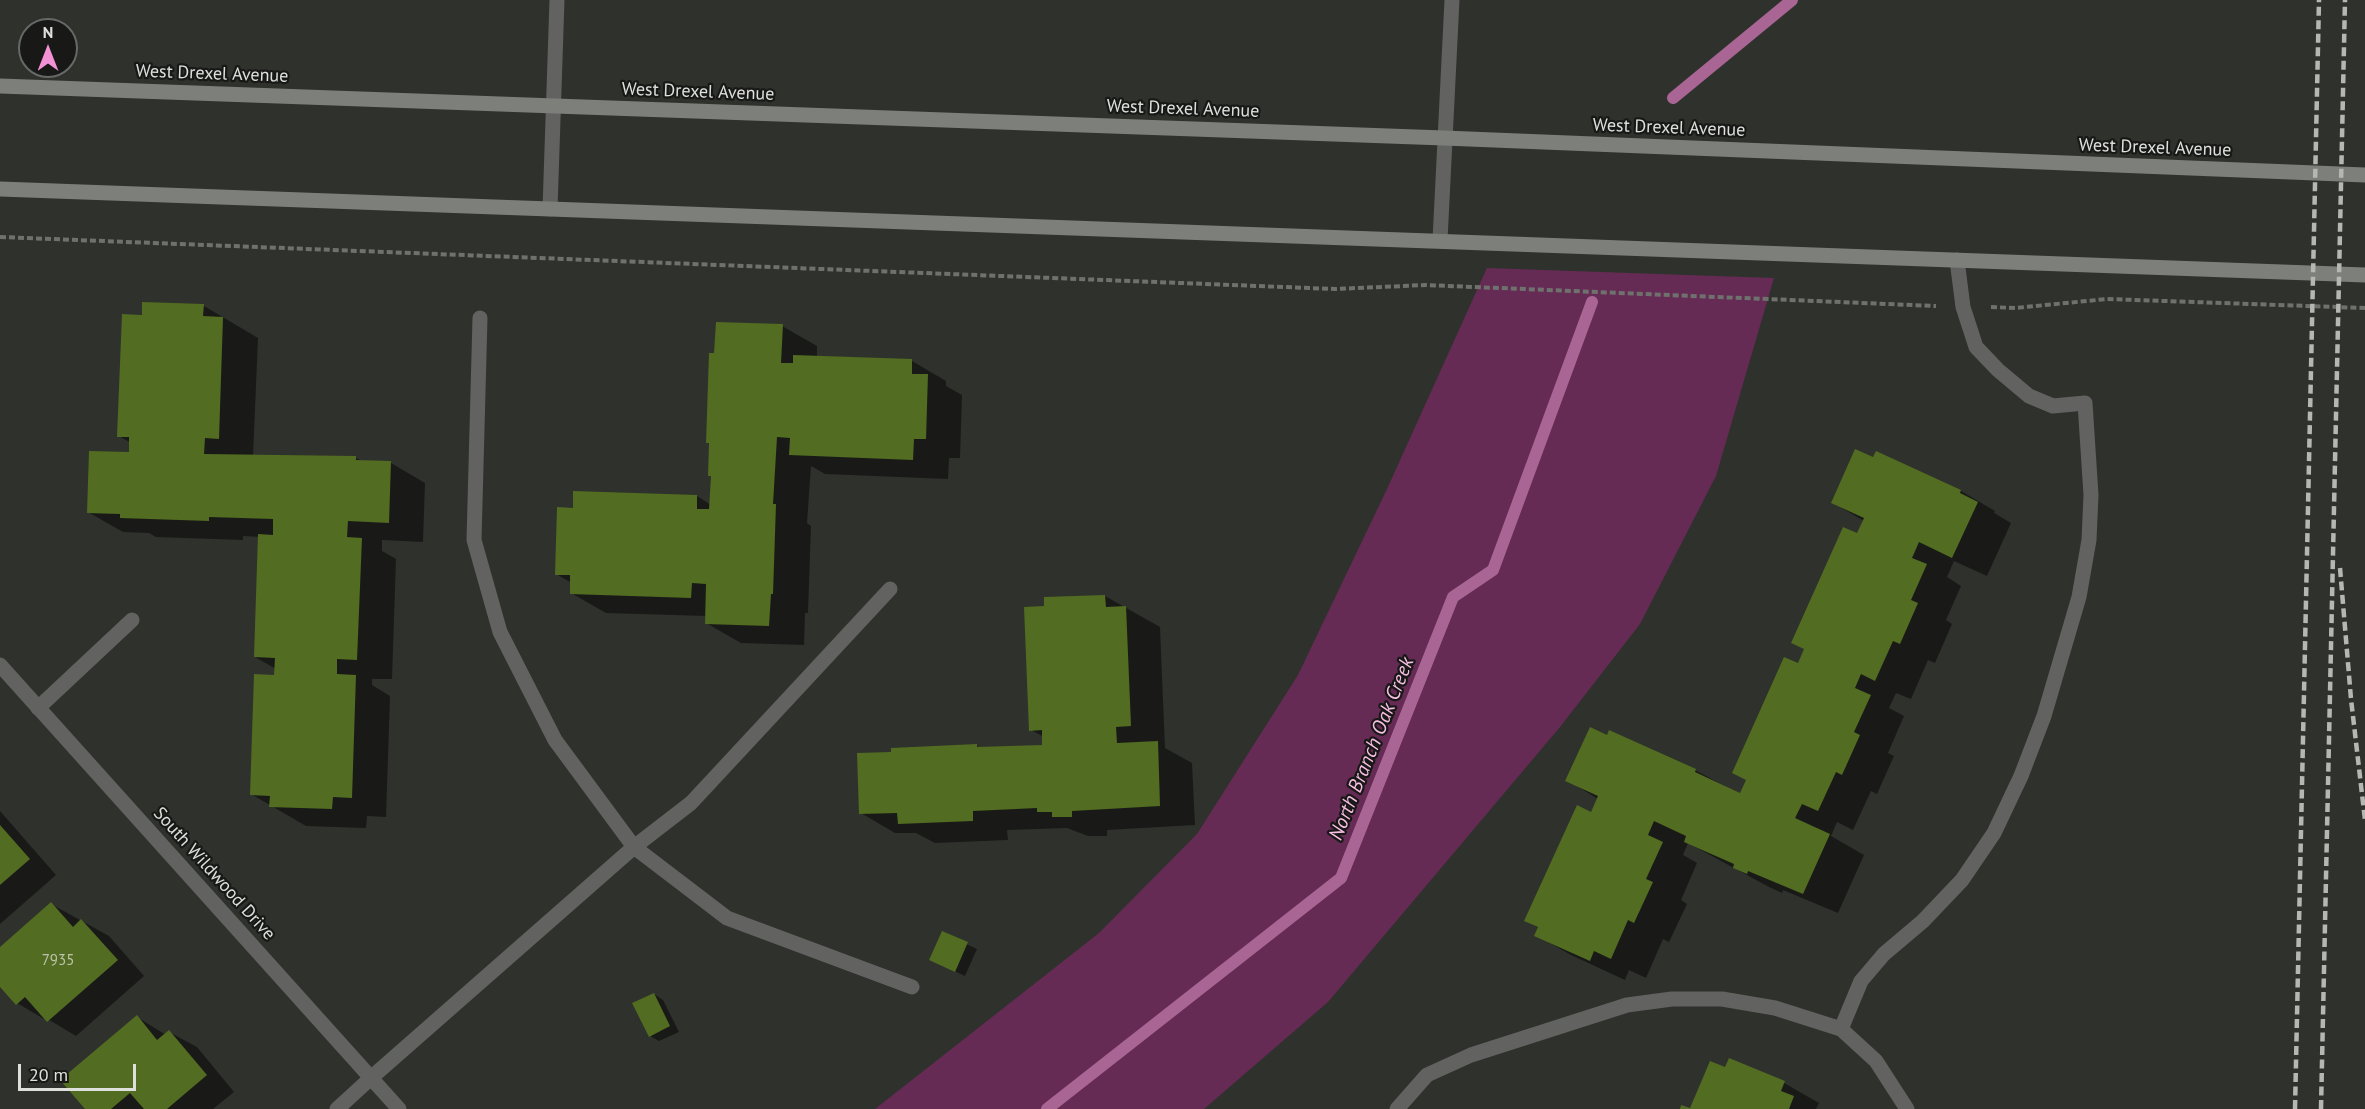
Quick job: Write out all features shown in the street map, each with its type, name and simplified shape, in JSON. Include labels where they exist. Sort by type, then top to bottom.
[{"type":"street","points":[[550,208],[557,0]]},
{"type":"street","points":[[1440,240],[1452,0]]},
{"type":"street","name":"West Drexel Avenue","points":[[0,86],[1444,138],[2365,175]]},
{"type":"street","points":[[0,189],[2365,275]]},
{"type":"street","points":[[1841,1029],[1861,981],[1884,954],[1923,921],[1962,880],[1994,833],[2021,776],[2044,716],[2079,597],[2089,540],[2091,495],[2085,403],[2053,406],[2029,396],[1998,370],[1976,347],[1963,307],[1957,260]]},
{"type":"street","points":[[480,318],[474,540],[500,632],[555,740],[634,847],[727,918],[912,987]]},
{"type":"street","points":[[337,1109],[634,847],[691,803],[890,589]]},
{"type":"street","points":[[38,708],[132,620]]},
{"type":"street","name":"South Wildwood Drive","points":[[0,665],[399,1109]]},
{"type":"street","points":[[1397,1109],[1427,1075],[1471,1056],[1627,1005],[1672,999],[1722,999],[1775,1008],[1841,1029],[1876,1061],[1907,1109]]},
{"type":"path","points":[[0,237],[1335,289],[1426,285],[2015,308],[2107,299],[2365,308]]},
{"type":"shaded area","points":[[1487,268],[1774,278],[1716,476],[1640,624],[1560,727],[1328,1002],[1204,1109],[875,1109],[1099,933],[1197,834],[1298,675],[1387,489]]},
{"type":"building","points":[[142,302],[204,304],[203,316],[223,317],[219,439],[205,438],[204,454],[356,456],[356,460],[391,461],[389,523],[348,521],[347,537],[362,538],[357,660],[337,659],[337,674],[356,675],[352,798],[333,797],[332,809],[269,807],[270,796],[250,795],[254,674],[274,675],[275,658],[254,657],[258,534],[273,535],[273,519],[209,517],[209,521],[120,518],[120,514],[87,513],[89,451],[129,452],[129,437],[117,437],[122,314],[142,315]]},
{"type":"building","points":[[716,322],[783,324],[781,363],[793,363],[793,355],[912,359],[912,374],[928,374],[926,439],[914,439],[913,460],[789,455],[790,438],[777,437],[773,504],[776,504],[773,594],[771,594],[769,626],[705,624],[706,584],[692,583],[691,598],[570,594],[570,575],[555,575],[557,507],[573,508],[573,491],[697,495],[697,509],[709,509],[711,476],[708,476],[709,443],[706,443],[709,353],[714,353]]},
{"type":"building","points":[[1855,449],[1873,457],[1876,451],[1961,490],[1960,493],[1978,502],[1952,558],[1919,542],[1912,558],[1927,564],[1911,600],[1918,603],[1900,644],[1893,641],[1875,681],[1861,674],[1855,688],[1871,695],[1854,732],[1860,735],[1842,775],[1836,772],[1818,811],[1802,804],[1795,818],[1830,834],[1803,894],[1748,871],[1747,874],[1733,868],[1734,864],[1684,842],[1686,836],[1654,821],[1648,835],[1663,842],[1646,879],[1653,882],[1634,923],[1628,920],[1611,959],[1594,951],[1590,961],[1534,936],[1538,927],[1524,921],[1577,805],[1591,812],[1598,796],[1565,781],[1590,727],[1607,735],[1609,730],[1696,769],[1695,772],[1740,793],[1746,780],[1732,773],[1784,657],[1798,663],[1804,649],[1791,643],[1843,527],[1857,533],[1864,518],[1831,503]]},
{"type":"building","points":[[1105,595],[1106,607],[1126,606],[1131,726],[1116,727],[1117,743],[1158,741],[1160,806],[1072,811],[1072,817],[1052,817],[1052,812],[1037,812],[1037,808],[973,811],[973,821],[898,824],[897,813],[859,814],[857,753],[891,752],[891,748],[977,744],[977,747],[1042,745],[1042,730],[1029,731],[1024,607],[1044,606],[1044,597]]},
{"type":"building","points":[[0,825],[30,859],[0,885]]},
{"type":"building","points":[[51,902],[73,927],[81,919],[118,960],[47,1022],[25,997],[16,1005],[0,987],[0,947]]},
{"type":"building","points":[[942,931],[968,942],[955,972],[929,960]]},
{"type":"building","points":[[654,993],[670,1026],[649,1037],[632,1003]]},
{"type":"building","points":[[137,1015],[157,1040],[169,1030],[207,1075],[167,1109],[144,1109],[130,1093],[111,1109],[85,1109],[60,1080]]},
{"type":"building","points":[[1729,1058],[1785,1081],[1781,1091],[1794,1096],[1789,1109],[1680,1109],[1681,1105],[1690,1108],[1710,1061],[1725,1067]]},
{"type":"waterway","name":"North Branch Oak Creek","points":[[1673,98],[1792,0]]},
{"type":"waterway","name":"North Branch Oak Creek","points":[[1047,1109],[1341,878],[1453,597],[1493,570],[1592,302]]},
{"type":"railway","points":[[2295,1109],[2319,0]]},
{"type":"railway","points":[[2321,1109],[2345,0]]},
{"type":"railway","points":[[2340,568],[2351,699],[2365,820]]}]
